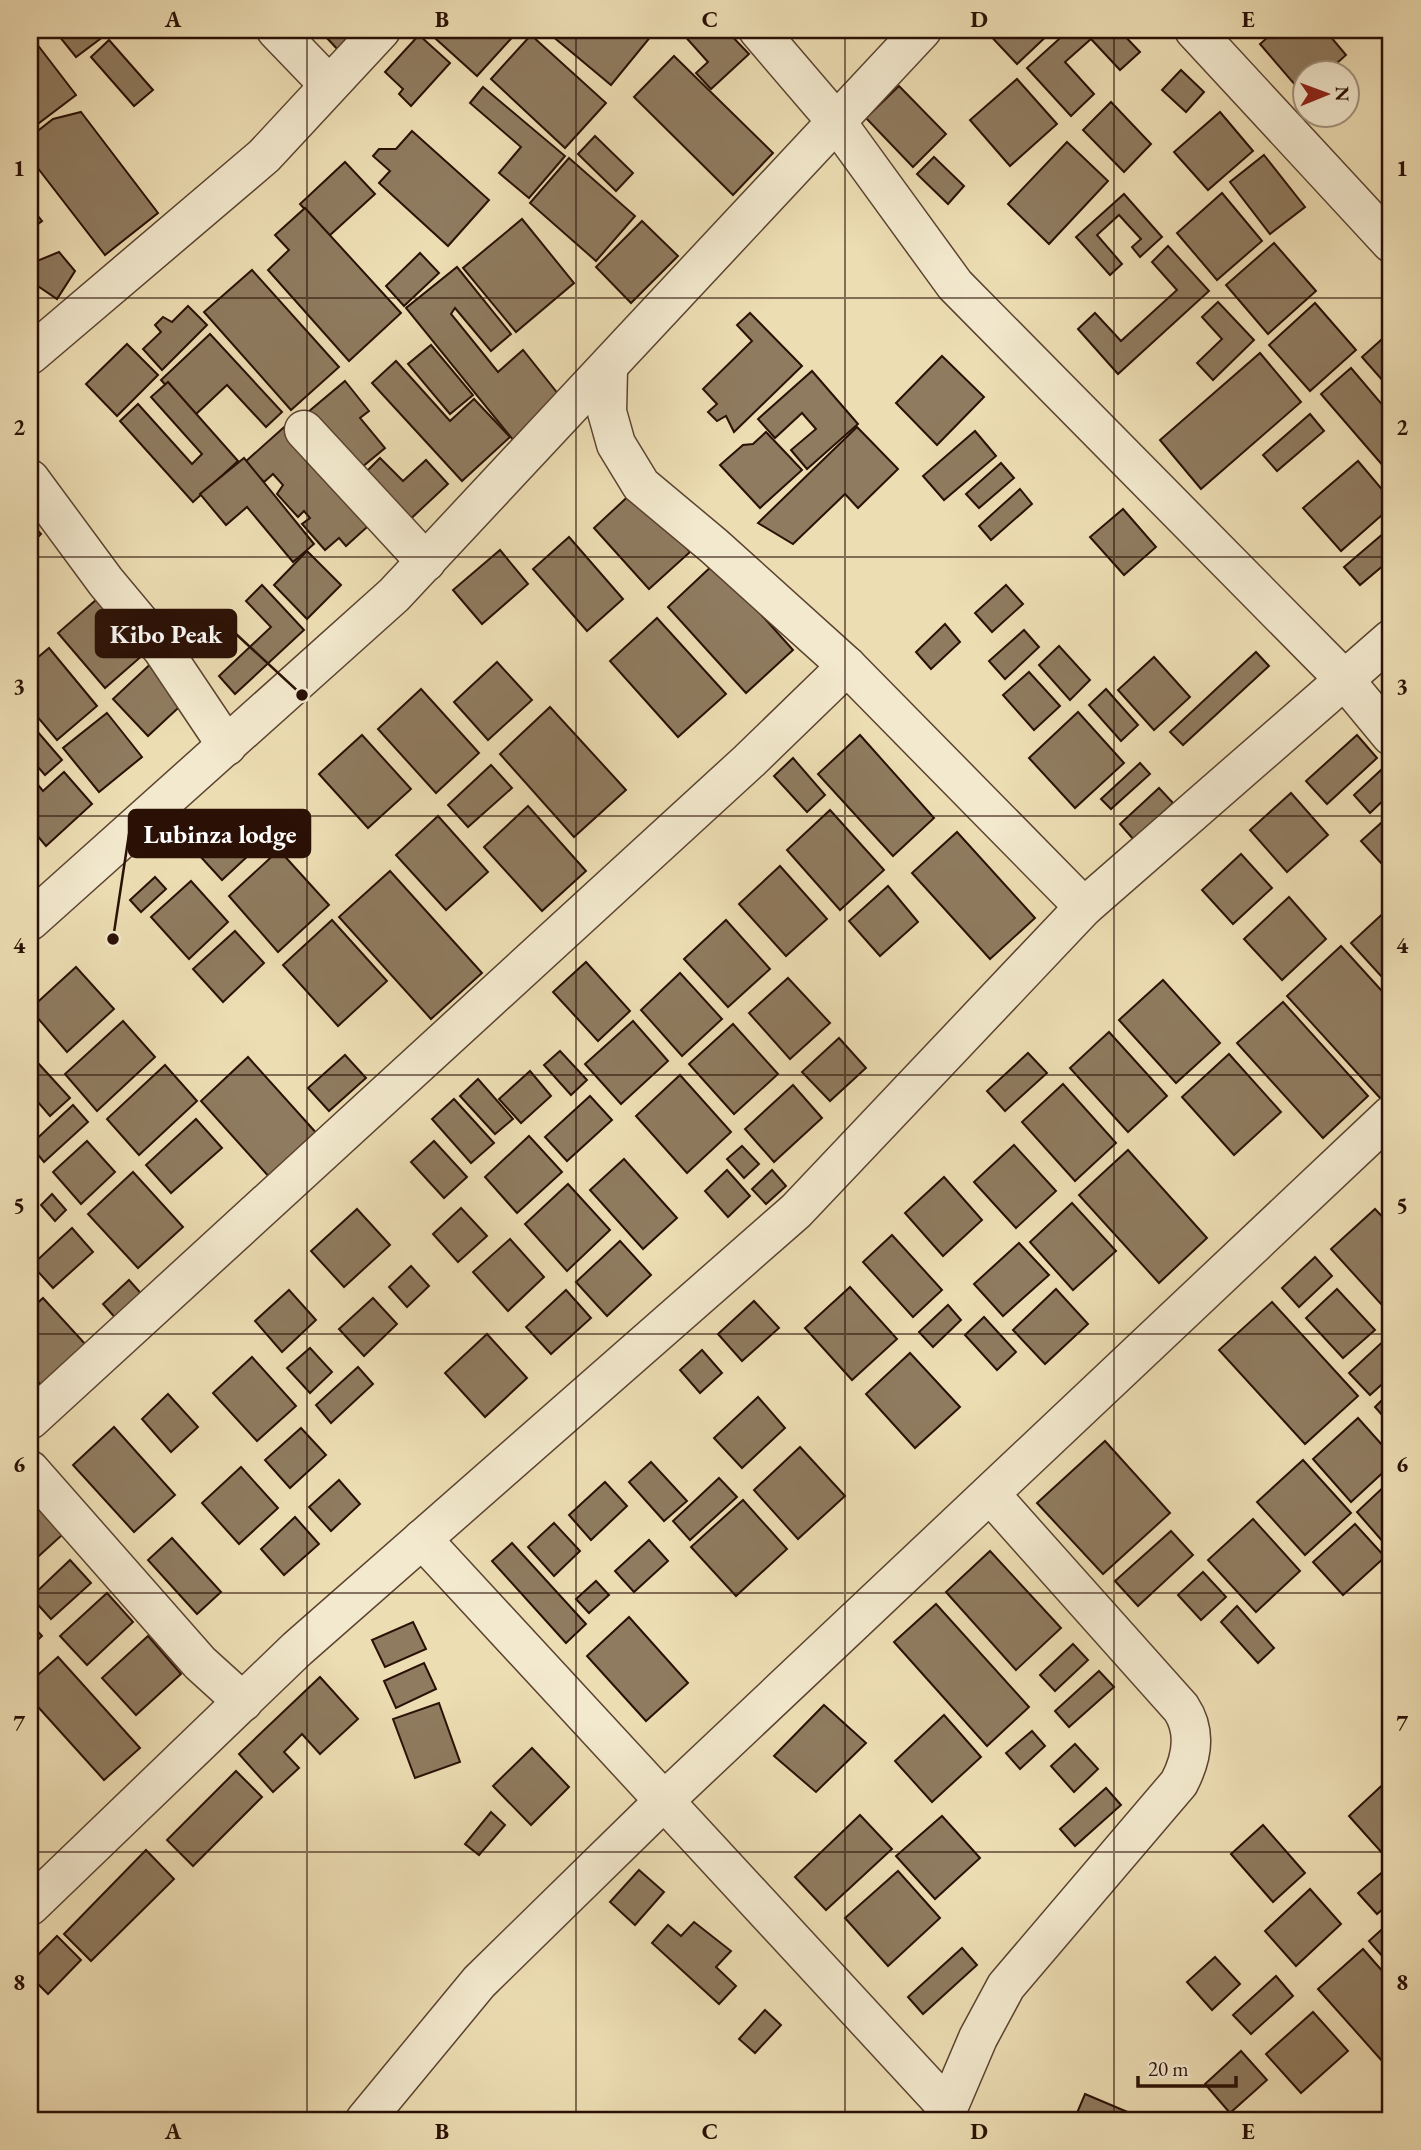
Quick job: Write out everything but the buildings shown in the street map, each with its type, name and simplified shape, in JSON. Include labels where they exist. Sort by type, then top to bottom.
[{"type":"street","points":[[275,30],[329,85]]},
{"type":"street","points":[[30,355],[264,156],[381,30]]},
{"type":"street","points":[[758,30],[835,120],[955,285],[1343,678],[1391,736]]},
{"type":"street","points":[[30,922],[394,595],[608,369],[835,120],[922,30]]},
{"type":"street","points":[[1194,30],[1391,243]]},
{"type":"street","points":[[608,369],[607,412],[616,444],[641,485],[713,545],[847,666],[1084,908]]},
{"type":"street","points":[[304,430],[426,562]]},
{"type":"street","points":[[30,479],[106,582],[162,649],[227,746]]},
{"type":"street","points":[[30,1906],[243,1702],[422,1539],[796,1211],[1084,908],[1343,678],[1391,639]]},
{"type":"street","points":[[30,1420],[739,770],[847,666]]},
{"type":"street","points":[[365,2120],[479,1982],[665,1800],[1391,1115]]},
{"type":"street","points":[[30,1470],[200,1662],[243,1702]]},
{"type":"street","points":[[422,1539],[665,1800],[945,2114],[978,2038],[1006,1986],[1179,1783],[1186,1769],[1192,1743],[1190,1725],[1181,1707],[990,1494]]},
{"type":"place","name":"Kibo Peak","points":[[302,695]]},
{"type":"place","name":"Lubinza lodge","points":[[113,939]]}]
